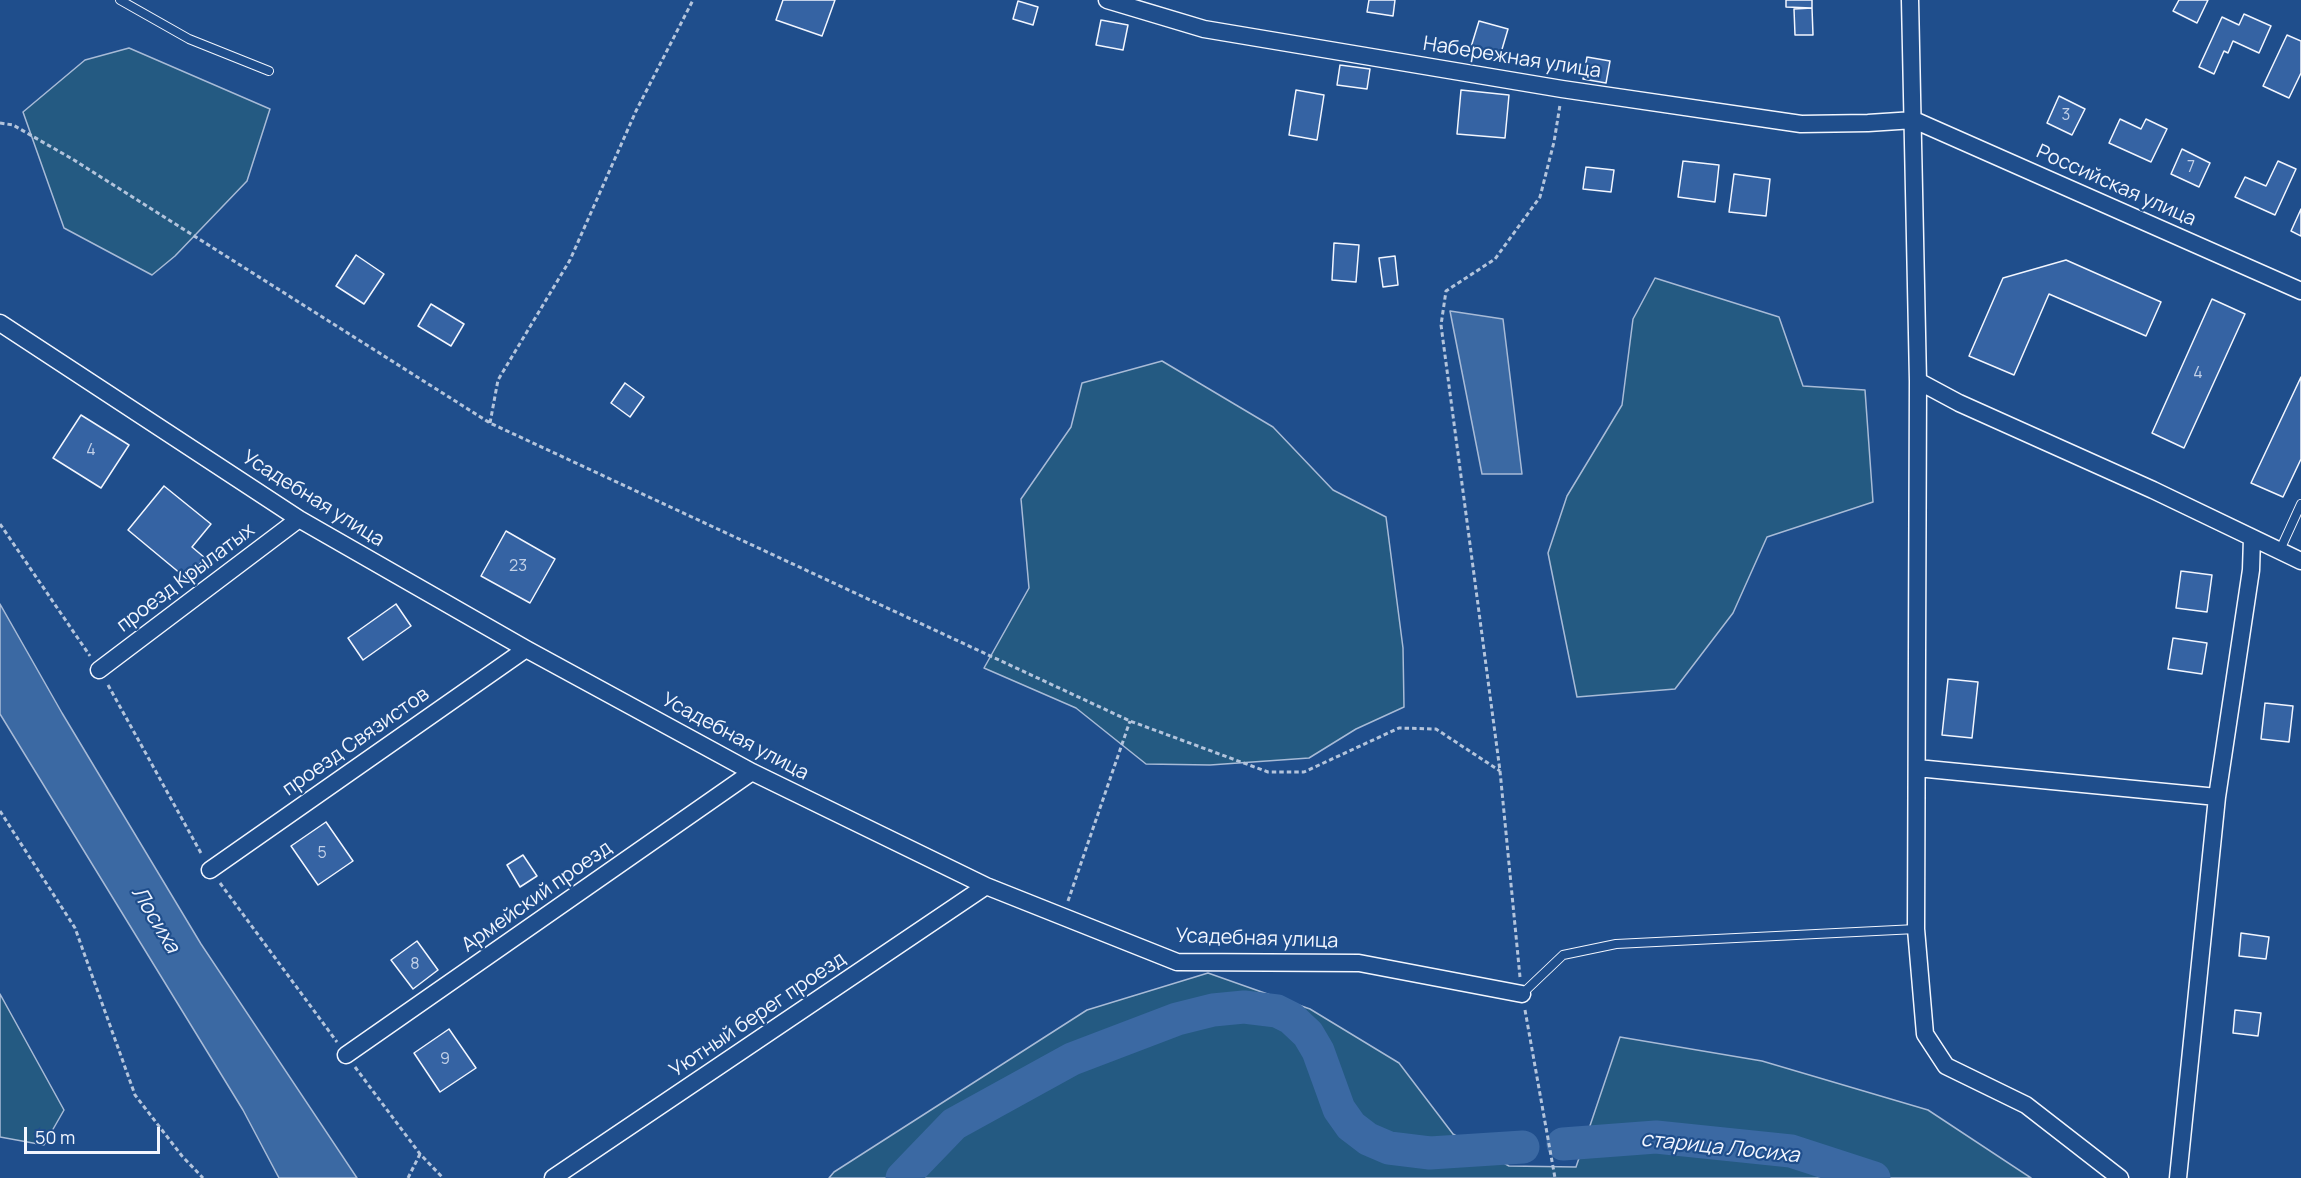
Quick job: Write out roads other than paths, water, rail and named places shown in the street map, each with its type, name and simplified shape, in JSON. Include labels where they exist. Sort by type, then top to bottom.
[{"type":"street","name":"Набережная улица","points":[[1107,0],[1204,29],[1562,89],[1801,124],[1914,120]]},
{"type":"street","points":[[1910,0],[1918,381],[1916,929],[1925,1034],[1946,1066],[2026,1105],[2120,1178]]},
{"type":"street","name":"Российская улица","points":[[1914,120],[2301,291]]},
{"type":"street","name":"Усадебная улица","points":[[0,322],[299,519],[526,649],[752,772],[986,886],[1177,962],[1359,963],[1522,993]]},
{"type":"street","points":[[1918,381],[1959,403],[2153,490],[2301,561]]},
{"type":"street","name":"проезд Крылатых","points":[[99,670],[299,519]]},
{"type":"street","points":[[2178,1178],[2217,797],[2251,570],[2252,538]]},
{"type":"street","name":"проезд Связистов","points":[[210,870],[526,649]]},
{"type":"street","points":[[1917,768],[2217,797]]},
{"type":"street","name":"Армейский проезд","points":[[346,1055],[752,772]]},
{"type":"street","name":"Уютный берег проезд","points":[[553,1178],[986,886]]},
{"type":"lane","points":[[120,0],[189,39],[269,71]]},
{"type":"lane","points":[[2280,550],[2301,504]]},
{"type":"lane","points":[[1522,993],[1563,955],[1616,944],[1916,929]]},
{"type":"water","points":[[1450,311],[1503,319],[1522,474],[1482,474]]},
{"type":"water","name":"Лосиха","points":[[0,604],[62,713],[201,944],[357,1178],[279,1178],[243,1110],[0,714]]},
{"type":"waterway","name":"старица Лосиха","points":[[902,1178],[954,1124],[1072,1059],[1177,1019],[1213,1010],[1244,1007],[1277,1011],[1291,1018],[1308,1034],[1318,1051],[1339,1109],[1351,1126],[1368,1139],[1389,1148],[1430,1153],[1523,1147]]},
{"type":"waterway","name":"старица Лосиха","points":[[1563,1144],[1656,1137],[1791,1151],[1874,1178]]}]
